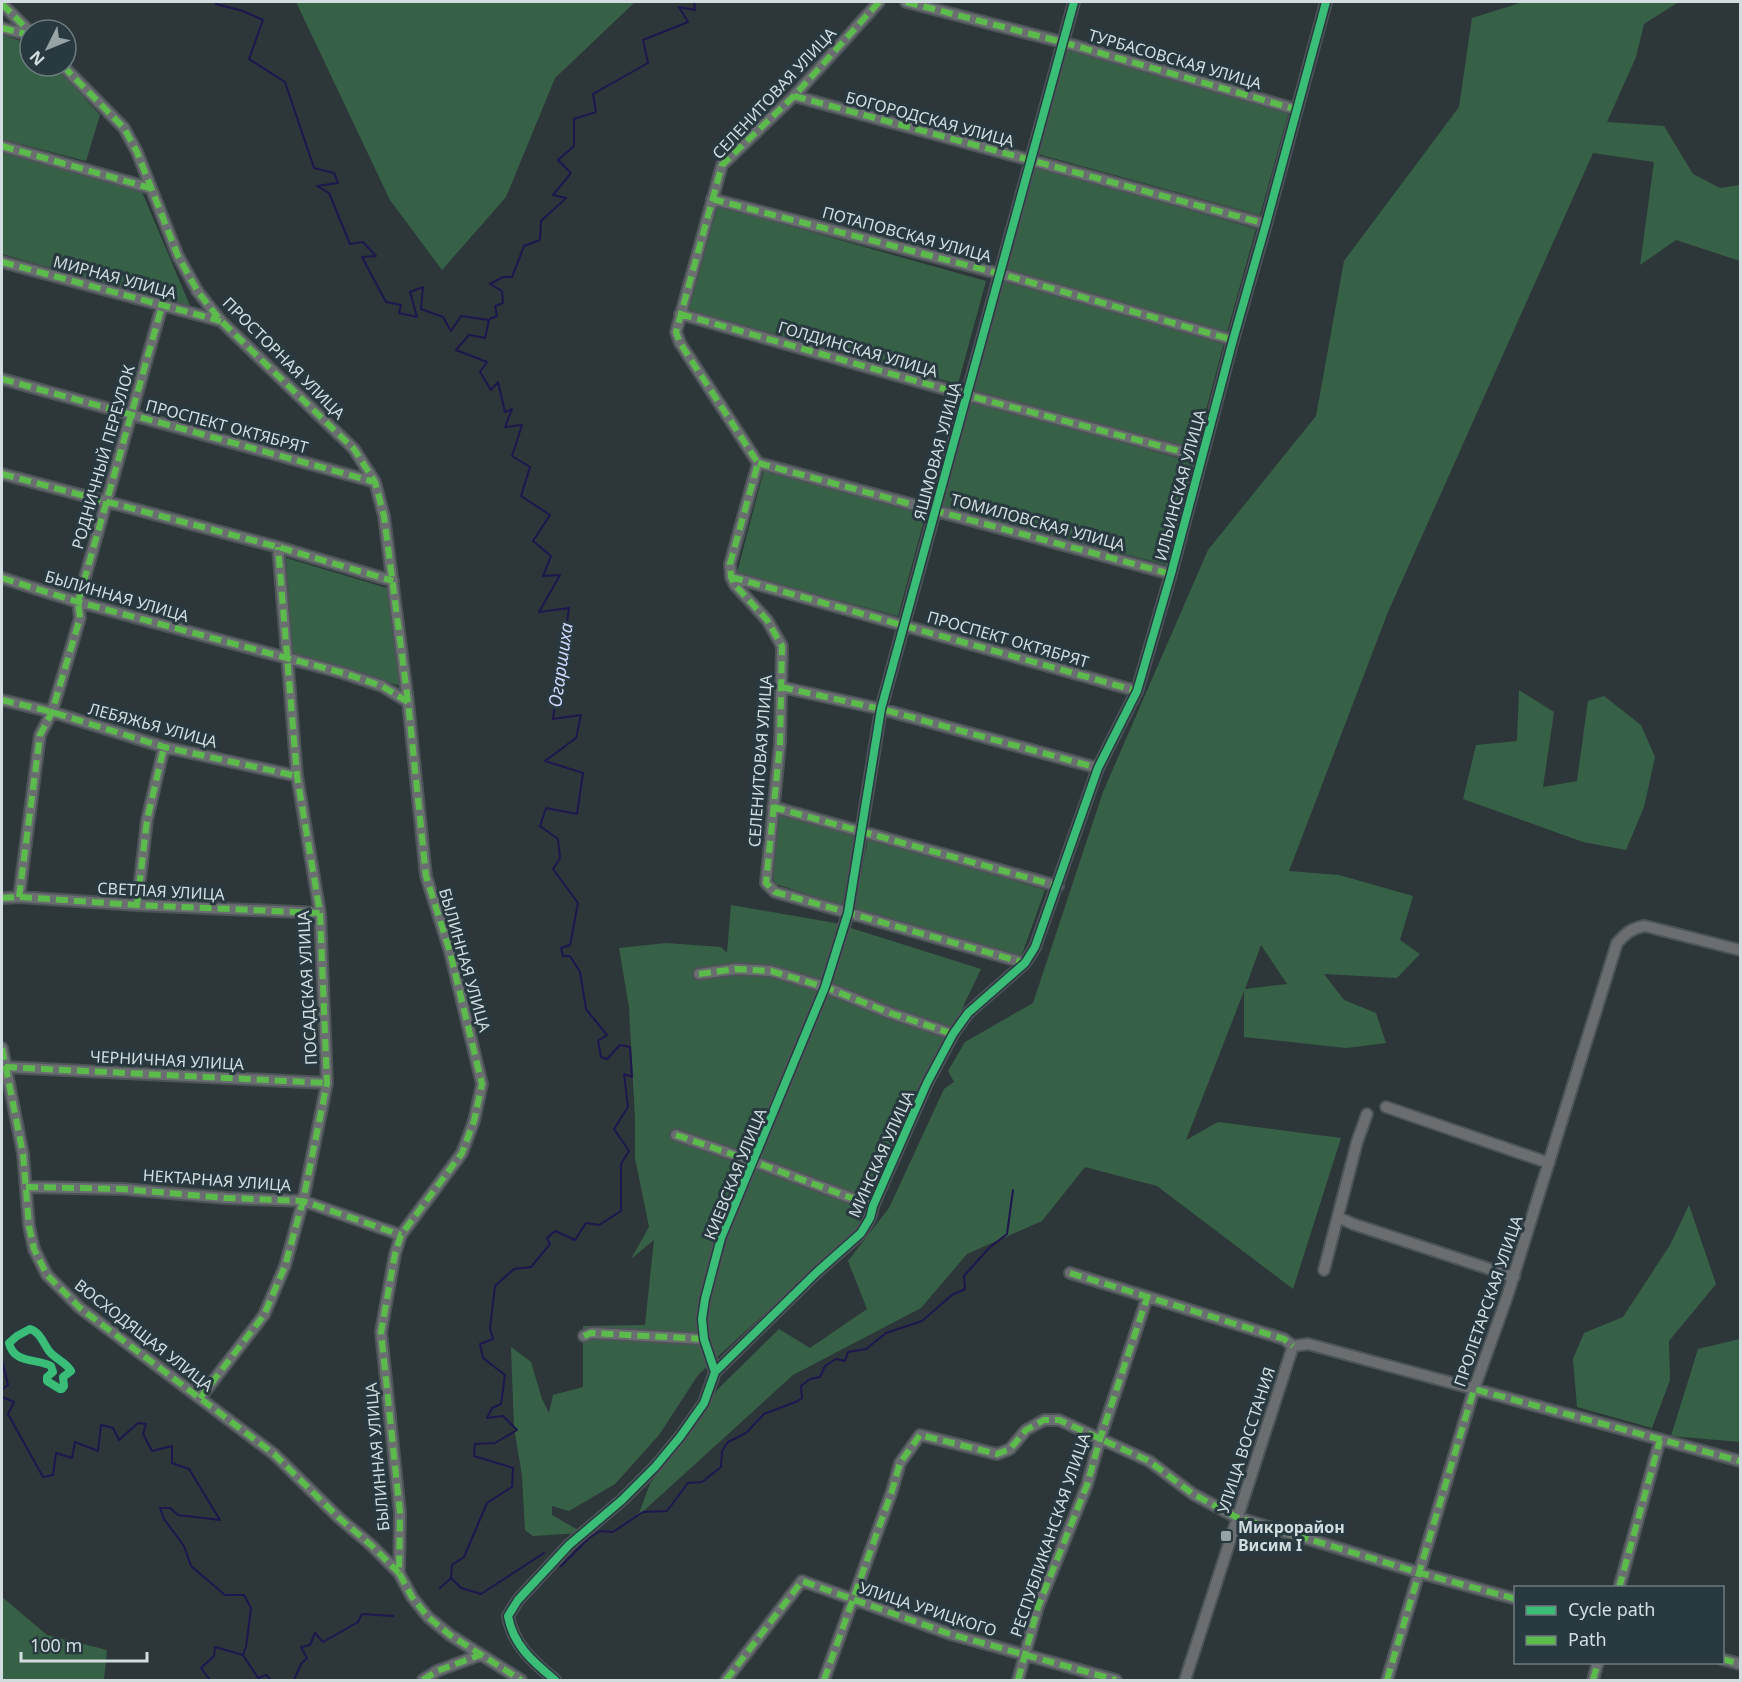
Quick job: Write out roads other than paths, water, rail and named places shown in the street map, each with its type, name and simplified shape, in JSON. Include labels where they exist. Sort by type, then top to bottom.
[{"type":"street","name":"СЕЛЕНИТОВАЯ УЛИЦА","points":[[758,463],[680,344],[676,332],[680,314],[722,165],[794,96],[879,2]]},
{"type":"street","name":"ТУРБАСОВСКАЯ УЛИЦА","points":[[906,2],[1062,42],[1295,109]]},
{"type":"street","name":"ЯШМОВАЯ УЛИЦА","points":[[848,913],[881,709],[1074,2]]},
{"type":"street","name":"ИЛЬИНСКАЯ УЛИЦА","points":[[1025,963],[1035,947],[1058,886],[1098,768],[1137,691],[1171,574],[1295,109],[1326,2]]},
{"type":"street","points":[[2,4],[18,21]]},
{"type":"street","points":[[2,28],[18,31]]},
{"type":"street","name":"ПРОСТОРНАЯ УЛИЦА","points":[[75,78],[124,128],[137,152],[178,256],[198,292],[221,321],[354,449],[375,482],[384,516],[408,702]]},
{"type":"street","name":"БОГОРОДСКАЯ УЛИЦА","points":[[794,96],[1266,224]]},
{"type":"street","points":[[2,146],[150,188]]},
{"type":"street","name":"ПОТАПОВСКАЯ УЛИЦА","points":[[712,199],[1001,274],[1233,340]]},
{"type":"street","name":"МИРНАЯ УЛИЦА","points":[[2,262],[221,321]]},
{"type":"street","name":"РОДНИЧНЫЙ ПЕРЕУЛОК","points":[[19,897],[40,735],[52,712],[80,618],[78,602],[162,306]]},
{"type":"street","name":"ГОЛДИНСКАЯ УЛИЦА","points":[[680,314],[966,395],[1202,457]]},
{"type":"street","name":"ПРОСПЕКТ ОКТЯБРЯТ","points":[[2,379],[375,482]]},
{"type":"street","points":[[731,578],[730,564],[758,463]]},
{"type":"street","name":"ТОМИЛОВСКАЯ УЛИЦА","points":[[758,463],[1171,574]]},
{"type":"street","points":[[2,474],[393,581]]},
{"type":"street","name":"ПОСАДСКАЯ УЛИЦА","points":[[200,1398],[264,1315],[285,1266],[303,1201],[327,1083],[320,914],[297,776],[278,548]]},
{"type":"street","name":"БЫЛИННАЯ УЛИЦА","points":[[2,578],[78,602],[343,673],[382,686],[408,702],[426,876],[450,952],[482,1084],[474,1121],[462,1153],[401,1235],[395,1254],[381,1332],[400,1513],[399,1573]]},
{"type":"street","name":"СЕЛЕНИТОВАЯ УЛИЦА","points":[[731,578],[774,630],[782,646],[780,744],[766,883],[776,892],[848,913]]},
{"type":"street","name":"ПРОСПЕКТ ОКТЯБРЯТ","points":[[731,578],[1137,691]]},
{"type":"street","points":[[781,687],[881,709],[1098,768]]},
{"type":"street","name":"ЛЕБЯЖЬЯ УЛИЦА","points":[[2,700],[52,712],[164,747],[297,776]]},
{"type":"street","points":[[137,905],[147,820],[164,747]]},
{"type":"street","points":[[773,807],[1058,886]]},
{"type":"street","name":"СВЕТЛАЯ УЛИЦА","points":[[2,898],[19,897],[320,914]]},
{"type":"street","points":[[848,913],[1025,963]]},
{"type":"street","name":"КИЕВСКАЯ УЛИЦА","points":[[715,1372],[704,1339],[702,1319],[710,1278],[722,1238],[752,1161],[770,1123],[825,987],[848,913]]},
{"type":"street","name":"ПРОЛЕТАРСКАЯ УЛИЦА","points":[[1387,1680],[1474,1389],[1514,1277],[1617,943],[1634,928],[1645,926],[1740,950]]},
{"type":"street","name":"МИНСКАЯ УЛИЦА","points":[[715,1372],[817,1272],[861,1233],[870,1218],[873,1206],[927,1083],[953,1035],[968,1013],[1025,963]]},
{"type":"street","points":[[699,974],[736,969],[771,971],[825,987],[953,1035]]},
{"type":"street","name":"ВОСХОДЯЩАЯ УЛИЦА","points":[[2,1047],[23,1154],[31,1238],[47,1275],[80,1308],[274,1454],[399,1573]]},
{"type":"street","name":"ЧЕРНИЧНАЯ УЛИЦА","points":[[5,1067],[327,1083]]},
{"type":"street","points":[[1386,1107],[1549,1163]]},
{"type":"street","points":[[1324,1270],[1357,1142],[1367,1114]]},
{"type":"street","points":[[676,1135],[873,1206]]},
{"type":"street","name":"НЕКТАРНАЯ УЛИЦА","points":[[26,1187],[123,1189],[226,1198],[303,1201],[401,1235]]},
{"type":"street","points":[[1338,1217],[1364,1228],[1514,1277]]},
{"type":"street","points":[[1070,1273],[1284,1339],[1293,1346],[1308,1344],[1740,1461]]},
{"type":"street","name":"РЕСПУБЛИКАНСКАЯ УЛИЦА","points":[[1018,1680],[1038,1607],[1087,1485],[1147,1298]]},
{"type":"street","points":[[584,1336],[591,1332],[704,1339]]},
{"type":"street","name":"УЛИЦА ВОССТАНИЯ","points":[[1185,1680],[1293,1346]]},
{"type":"street","points":[[555,1680],[533,1662],[511,1633],[508,1616],[518,1600],[569,1545],[622,1500],[656,1467],[704,1403],[715,1372]]},
{"type":"street","points":[[824,1680],[900,1463],[920,1435],[997,1454],[1010,1449],[1026,1430],[1044,1420],[1059,1420],[1149,1461],[1193,1494],[1236,1517],[1420,1573],[1514,1599]]},
{"type":"street","points":[[1619,1586],[1660,1440]]},
{"type":"street","points":[[399,1573],[412,1597],[428,1617],[450,1635],[520,1680]]},
{"type":"street","name":"УЛИЦА УРИЦКОГО","points":[[726,1680],[802,1581],[950,1634],[1116,1680]]},
{"type":"street","points":[[423,1680],[437,1671],[480,1655]]},
{"type":"street","points":[[1724,1660],[1740,1664]]},
{"type":"street","points":[[1593,1680],[1597,1664]]},
{"type":"waterway","name":"Огаршиха","points":[[216,2],[216,4],[243,11],[263,20],[249,59],[285,82],[314,168],[334,173],[338,183],[317,186],[329,193],[350,244],[363,242],[376,256],[362,257],[386,302],[401,305],[399,313],[417,317],[410,292],[423,287],[421,309],[443,317],[451,331],[461,316],[489,320],[485,338],[469,335],[456,350],[487,362],[480,372],[491,390],[498,382],[505,412],[512,409],[505,427],[522,425],[512,456],[530,467],[521,496],[550,515],[533,541],[551,556],[543,576],[560,575],[539,612],[569,608],[553,719],[581,715],[576,738],[545,761],[583,773],[577,814],[546,808],[540,826],[558,839],[560,858],[553,869],[578,903],[570,945],[561,948],[563,956],[570,956],[580,972],[586,1009],[607,1035],[598,1041],[601,1057],[607,1059],[620,1045],[630,1047],[632,1077],[624,1074],[628,1107],[614,1129],[629,1151],[621,1164],[621,1211],[599,1225],[586,1223],[575,1240],[555,1231],[547,1238],[550,1244],[531,1267],[514,1269],[495,1286],[490,1328],[493,1339],[480,1344],[483,1358],[505,1375],[501,1404],[492,1408],[487,1418],[503,1416],[517,1430],[495,1443],[475,1444],[474,1456],[513,1468],[512,1487],[487,1503],[464,1557],[452,1565],[451,1578],[440,1588]]},
{"type":"waterway","points":[[490,319],[497,316],[495,306],[503,303],[502,291],[490,284],[503,277],[512,277],[524,246],[540,240],[541,221],[566,198],[553,195],[571,173],[558,160],[574,146],[574,119],[596,112],[593,94],[648,63],[643,40],[688,22],[679,7],[695,10],[694,2]]},
{"type":"waterway","points":[[556,1566],[561,1566],[589,1538],[600,1531],[613,1532],[643,1512],[667,1511],[688,1483],[702,1482],[721,1467],[722,1451],[728,1442],[746,1433],[764,1414],[802,1398],[801,1386],[810,1379],[820,1377],[825,1366],[836,1359],[845,1361],[848,1352],[866,1349],[886,1333],[922,1321],[952,1295],[965,1289],[964,1276],[989,1248],[1007,1234],[1013,1190]]},
{"type":"waterway","points":[[2,1360],[8,1385],[2,1389]]},
{"type":"waterway","points":[[2,1397],[14,1402],[8,1414],[43,1477],[53,1475],[56,1453],[72,1458],[75,1442],[98,1451],[101,1425],[113,1428],[119,1440],[138,1423],[146,1424],[143,1434],[152,1451],[172,1446],[172,1463],[189,1469],[220,1520],[178,1515],[170,1508],[160,1508],[164,1519],[184,1546],[191,1566],[225,1595],[244,1595],[251,1608],[243,1655]]},
{"type":"waterway","points":[[451,1578],[461,1588],[481,1594],[544,1553]]},
{"type":"waterway","name":"Огаршиха","points":[[294,1680],[301,1664],[307,1658],[301,1647],[310,1645],[315,1633],[323,1642],[358,1622],[362,1614],[393,1616]]},
{"type":"waterway","points":[[210,1680],[201,1668],[214,1656],[215,1647],[243,1655]]},
{"type":"waterway","name":"Огаршиха","points":[[243,1655],[258,1678],[266,1675],[271,1680]]},
{"type":"place","name":"Микрорайон Висим I","points":[[1226,1536]]}]
